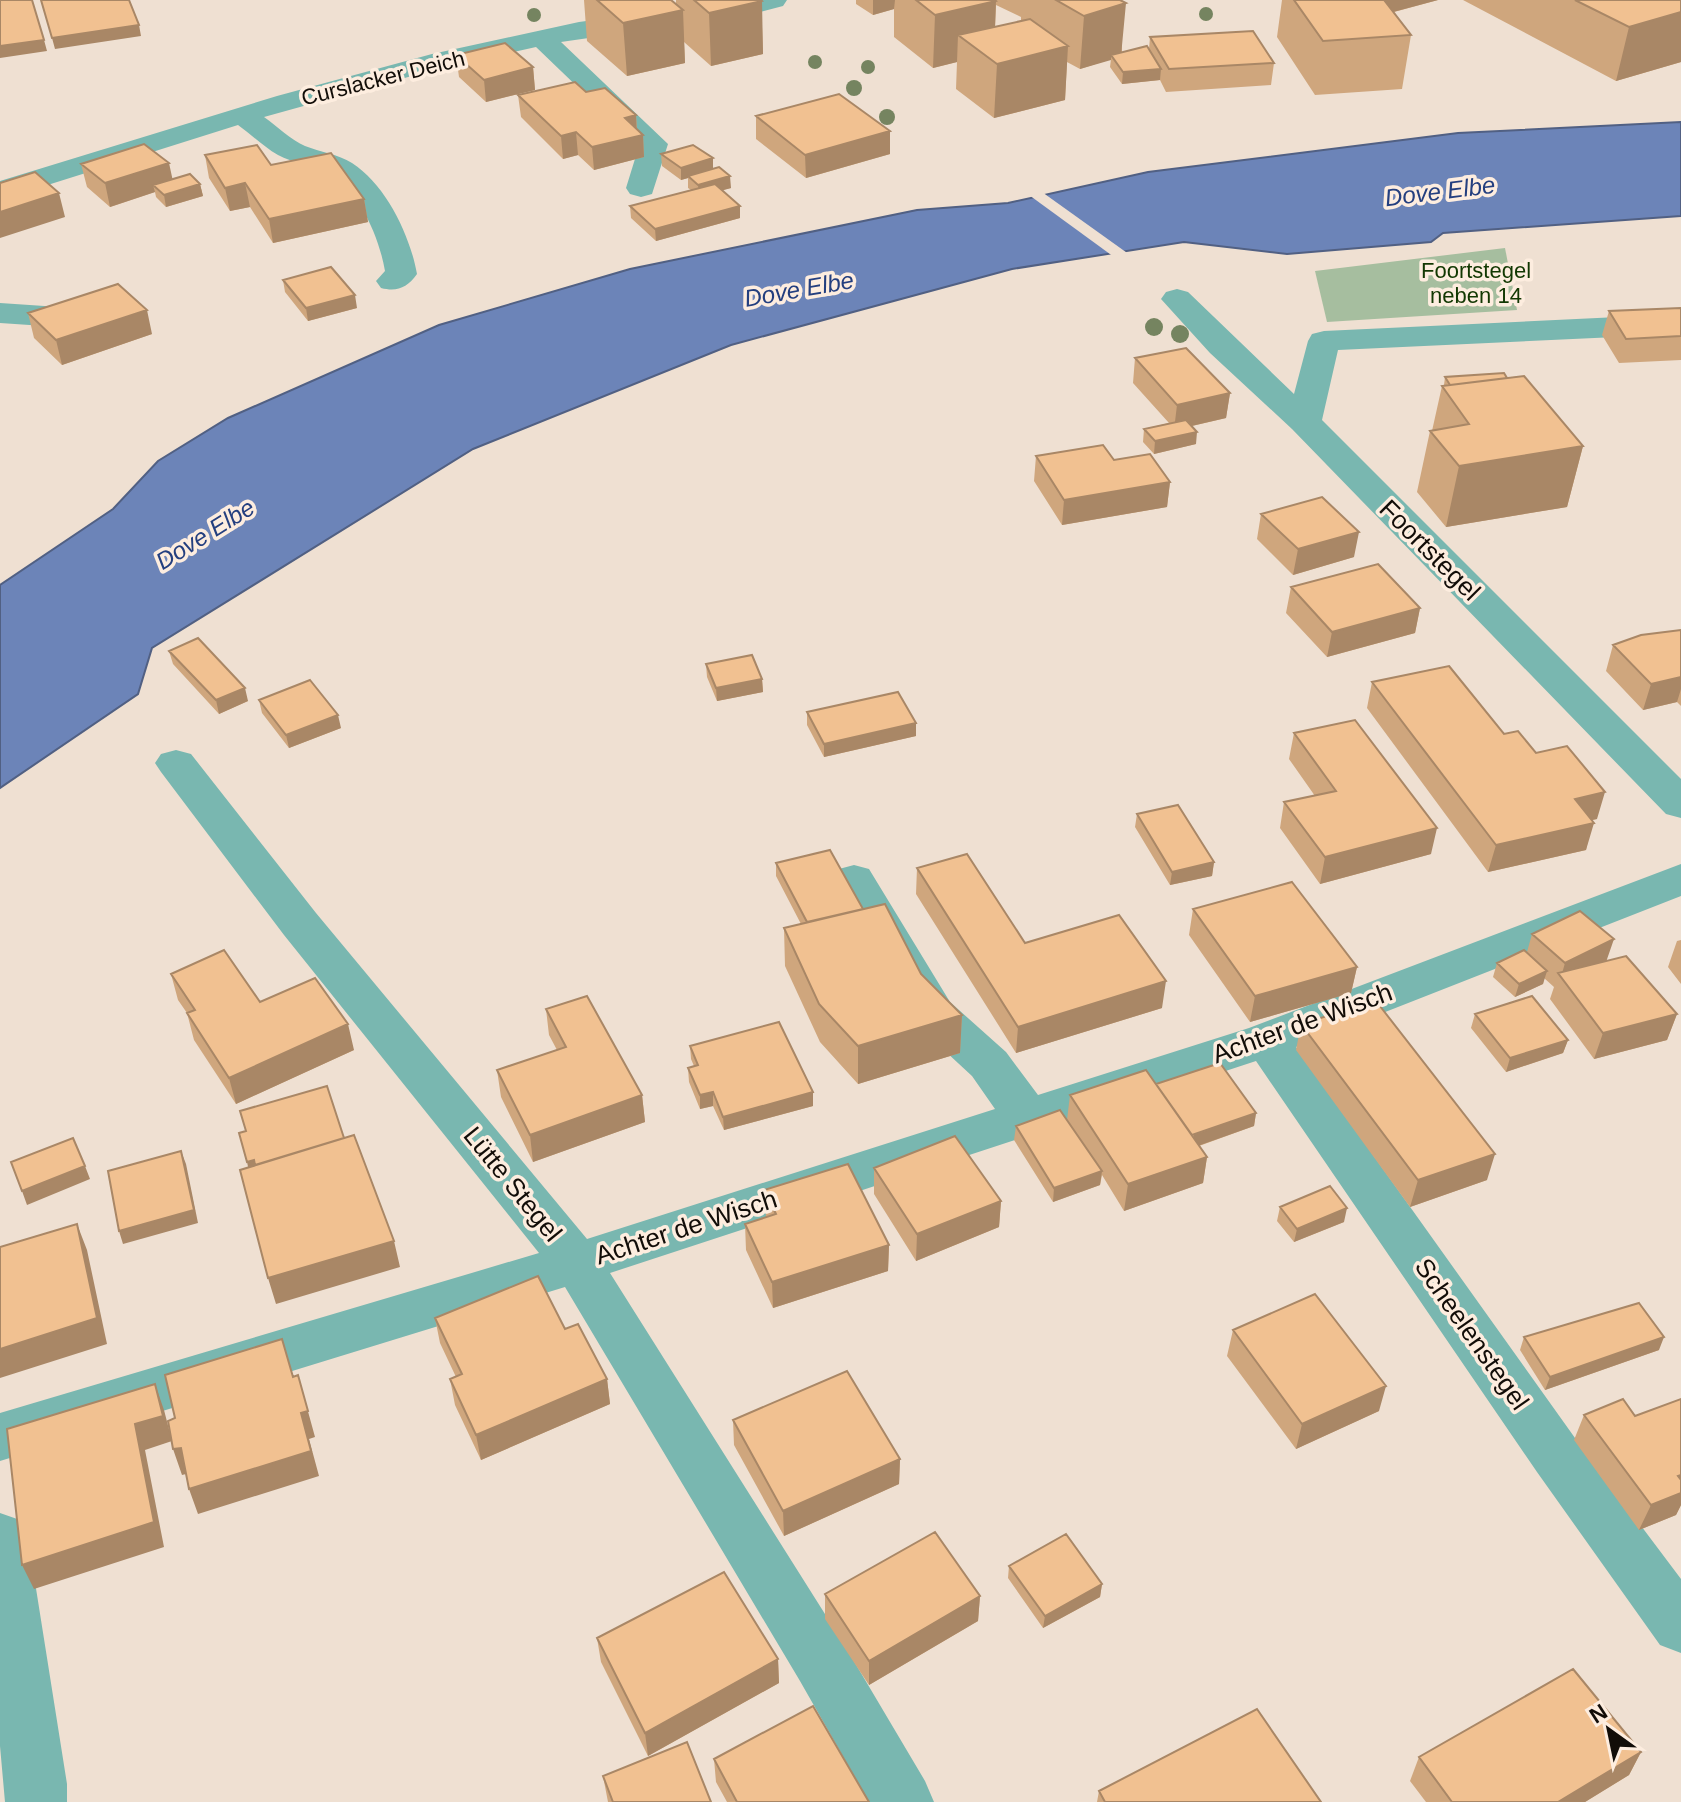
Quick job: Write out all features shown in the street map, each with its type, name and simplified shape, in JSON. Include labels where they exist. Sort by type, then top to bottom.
[{"type":"street","name":"Curslacker Deich","points":[[0,191],[242,115],[389,74],[542,38],[572,20],[748,7],[774,0]]},
{"type":"street","points":[[542,38],[654,144],[641,188]]},
{"type":"street","points":[[242,115],[291,150],[341,168],[356,181],[390,234],[397,251],[401,274],[392,281]]},
{"type":"street","name":"Foortstegel","points":[[1177,299],[1676,793]]},
{"type":"street","points":[[0,313],[74,318]]},
{"type":"street","points":[[1304,422],[1324,341],[1681,324]]},
{"type":"street","name":"Lütte Stegel","points":[[176,763],[300,924],[577,1263],[821,1661],[903,1802]]},
{"type":"street","name":"Achter de Wisch","points":[[0,1437],[577,1263],[1026,1115],[1266,1040],[1681,879]]},
{"type":"street","points":[[854,880],[934,1014],[989,1064],[1026,1115]]},
{"type":"street","name":"Scheelenstegel","points":[[1266,1040],[1556,1455],[1681,1626]]},
{"type":"street","points":[[0,1538],[36,1784],[36,1802]]},
{"type":"green space","name":"Foortstegel neben 14","points":[[1505,248],[1517,310],[1327,322],[1315,271]]},
{"type":"water","name":"Dove Elbe","points":[[1681,122],[1681,216],[1443,233],[1431,242],[1287,254],[1184,242],[1012,269],[731,345],[473,449],[152,648],[138,694],[0,788],[0,585],[113,509],[158,461],[228,418],[439,325],[630,269],[917,210],[1008,203],[1148,172],[1458,133]]},
{"type":"pier","points":[[1042,192],[1130,255],[1114,257],[1029,195]]},
{"type":"building","points":[[0,0],[32,0],[44,40],[0,46]]},
{"type":"building","points":[[41,0],[129,0],[139,25],[52,38]]},
{"type":"building","points":[[597,0],[671,0],[683,10],[623,23]]},
{"type":"building","points":[[694,0],[761,0],[762,1],[709,13]]},
{"type":"building","points":[[916,0],[995,0],[996,1],[935,15]]},
{"type":"building","points":[[1056,0],[1120,0],[1126,3],[1084,16]]},
{"type":"building","points":[[1294,0],[1384,0],[1411,35],[1323,41]]},
{"type":"building","points":[[1575,0],[1681,0],[1681,12],[1629,27]]},
{"type":"building","points":[[1030,19],[1068,46],[997,64],[958,35]]},
{"type":"building","points":[[1253,31],[1274,63],[1169,69],[1150,37]]},
{"type":"building","points":[[505,43],[533,67],[484,80],[456,55]]},
{"type":"building","points":[[1147,46],[1161,69],[1123,72],[1111,55]]},
{"type":"building","points":[[575,82],[586,92],[605,88],[636,115],[625,118],[643,135],[592,147],[576,132],[561,136],[518,95]]},
{"type":"building","points":[[839,94],[890,131],[805,155],[756,116]]},
{"type":"building","points":[[144,144],[169,163],[105,183],[81,164]]},
{"type":"building","points":[[257,145],[271,165],[331,153],[364,199],[269,219],[245,183],[225,188],[205,155]]},
{"type":"building","points":[[693,145],[713,158],[681,168],[661,154]]},
{"type":"building","points":[[719,167],[730,176],[698,185],[688,176]]},
{"type":"building","points":[[35,172],[59,193],[0,212],[0,183]]},
{"type":"building","points":[[190,174],[200,184],[164,195],[153,185]]},
{"type":"building","points":[[715,184],[740,206],[655,229],[630,206]]},
{"type":"building","points":[[331,267],[355,295],[306,308],[283,280]]},
{"type":"building","points":[[118,284],[147,310],[56,340],[28,313]]},
{"type":"building","points":[[1681,308],[1681,336],[1626,339],[1609,311]]},
{"type":"building","points":[[1186,348],[1230,393],[1177,405],[1135,358]]},
{"type":"building","points":[[1504,373],[1507,378],[1450,385],[1445,377]]},
{"type":"building","points":[[1524,376],[1583,446],[1459,466],[1430,431],[1469,424],[1442,386]]},
{"type":"building","points":[[1186,420],[1197,432],[1155,441],[1144,429]]},
{"type":"building","points":[[1103,445],[1114,460],[1150,454],[1170,482],[1064,500],[1036,456]]},
{"type":"building","points":[[1322,497],[1359,532],[1298,549],[1261,514]]},
{"type":"building","points":[[1378,564],[1420,608],[1332,632],[1291,587]]},
{"type":"building","points":[[1681,630],[1681,677],[1651,684],[1613,645],[1641,635]]},
{"type":"building","points":[[198,638],[245,688],[216,700],[169,651]]},
{"type":"building","points":[[752,655],[762,679],[716,688],[706,664]]},
{"type":"building","points":[[1449,666],[1504,734],[1518,731],[1536,753],[1567,746],[1605,792],[1575,799],[1594,823],[1496,845],[1372,682]]},
{"type":"building","points":[[310,680],[338,715],[286,735],[259,700]]},
{"type":"building","points":[[898,692],[916,723],[824,744],[807,712]]},
{"type":"building","points":[[1355,720],[1437,828],[1325,857],[1284,802],[1336,791],[1294,733]]},
{"type":"building","points":[[1178,805],[1214,862],[1172,872],[1137,814]]},
{"type":"building","points":[[830,850],[863,909],[807,922],[776,863]]},
{"type":"building","points":[[967,854],[1025,943],[1119,915],[1166,981],[1018,1027],[917,868]]},
{"type":"building","points":[[1292,882],[1357,967],[1255,996],[1193,909]]},
{"type":"building","points":[[885,904],[921,974],[962,1015],[858,1046],[819,1004],[784,928]]},
{"type":"building","points":[[1580,911],[1614,939],[1565,963],[1532,934]]},
{"type":"building","points":[[224,950],[260,1002],[315,978],[348,1024],[229,1078],[187,1013],[195,1010],[171,974]]},
{"type":"building","points":[[1524,950],[1547,971],[1519,984],[1497,963]]},
{"type":"building","points":[[1626,956],[1677,1014],[1603,1033],[1558,973]]},
{"type":"building","points":[[587,996],[642,1095],[530,1135],[497,1070],[566,1047],[546,1009]]},
{"type":"building","points":[[1532,996],[1568,1040],[1510,1058],[1475,1014]]},
{"type":"building","points":[[1376,1001],[1495,1154],[1418,1180],[1301,1024]]},
{"type":"building","points":[[779,1022],[813,1092],[723,1117],[713,1092],[700,1095],[688,1068],[698,1065],[690,1046]]},
{"type":"building","points":[[1220,1063],[1256,1113],[1192,1135],[1156,1084]]},
{"type":"building","points":[[1146,1070],[1207,1157],[1128,1184],[1070,1095]]},
{"type":"building","points":[[327,1086],[344,1138],[255,1165],[254,1160],[247,1162],[239,1133],[246,1131],[240,1111]]},
{"type":"building","points":[[1060,1110],[1102,1171],[1054,1188],[1016,1126]]},
{"type":"building","points":[[354,1135],[394,1241],[268,1278],[240,1170]]},
{"type":"building","points":[[955,1136],[1001,1201],[917,1234],[874,1168]]},
{"type":"building","points":[[73,1138],[85,1166],[22,1191],[11,1162]]},
{"type":"building","points":[[181,1151],[194,1210],[119,1231],[108,1171]]},
{"type":"building","points":[[848,1164],[889,1245],[772,1282],[745,1224],[776,1214],[764,1190]]},
{"type":"building","points":[[1330,1186],[1347,1208],[1297,1229],[1280,1207]]},
{"type":"building","points":[[77,1224],[97,1318],[0,1349],[0,1247]]},
{"type":"building","points":[[538,1276],[565,1329],[578,1324],[607,1379],[476,1435],[450,1379],[462,1374],[435,1318]]},
{"type":"building","points":[[1315,1294],[1386,1386],[1302,1424],[1233,1330]]},
{"type":"building","points":[[1639,1303],[1664,1337],[1550,1377],[1524,1337]]},
{"type":"building","points":[[282,1339],[293,1377],[298,1375],[308,1411],[301,1413],[311,1451],[189,1489],[181,1448],[173,1449],[168,1421],[175,1418],[165,1375]]},
{"type":"building","points":[[847,1371],[900,1459],[783,1511],[733,1420]]},
{"type":"building","points":[[155,1384],[163,1416],[135,1424],[154,1522],[22,1565],[7,1429]]},
{"type":"building","points":[[1623,1399],[1635,1416],[1681,1399],[1681,1475],[1678,1476],[1681,1493],[1651,1505],[1584,1415]]},
{"type":"building","points":[[935,1532],[980,1596],[869,1661],[825,1594]]},
{"type":"building","points":[[1066,1534],[1102,1584],[1045,1616],[1009,1566]]},
{"type":"building","points":[[724,1572],[778,1659],[645,1733],[597,1638]]},
{"type":"building","points":[[1573,1669],[1641,1752],[1558,1802],[1452,1802],[1419,1757]]},
{"type":"building","points":[[813,1706],[869,1802],[737,1802],[714,1759]]},
{"type":"building","points":[[1257,1709],[1321,1802],[1105,1802],[1099,1791]]},
{"type":"building","points":[[687,1742],[711,1802],[613,1802],[603,1776]]}]
